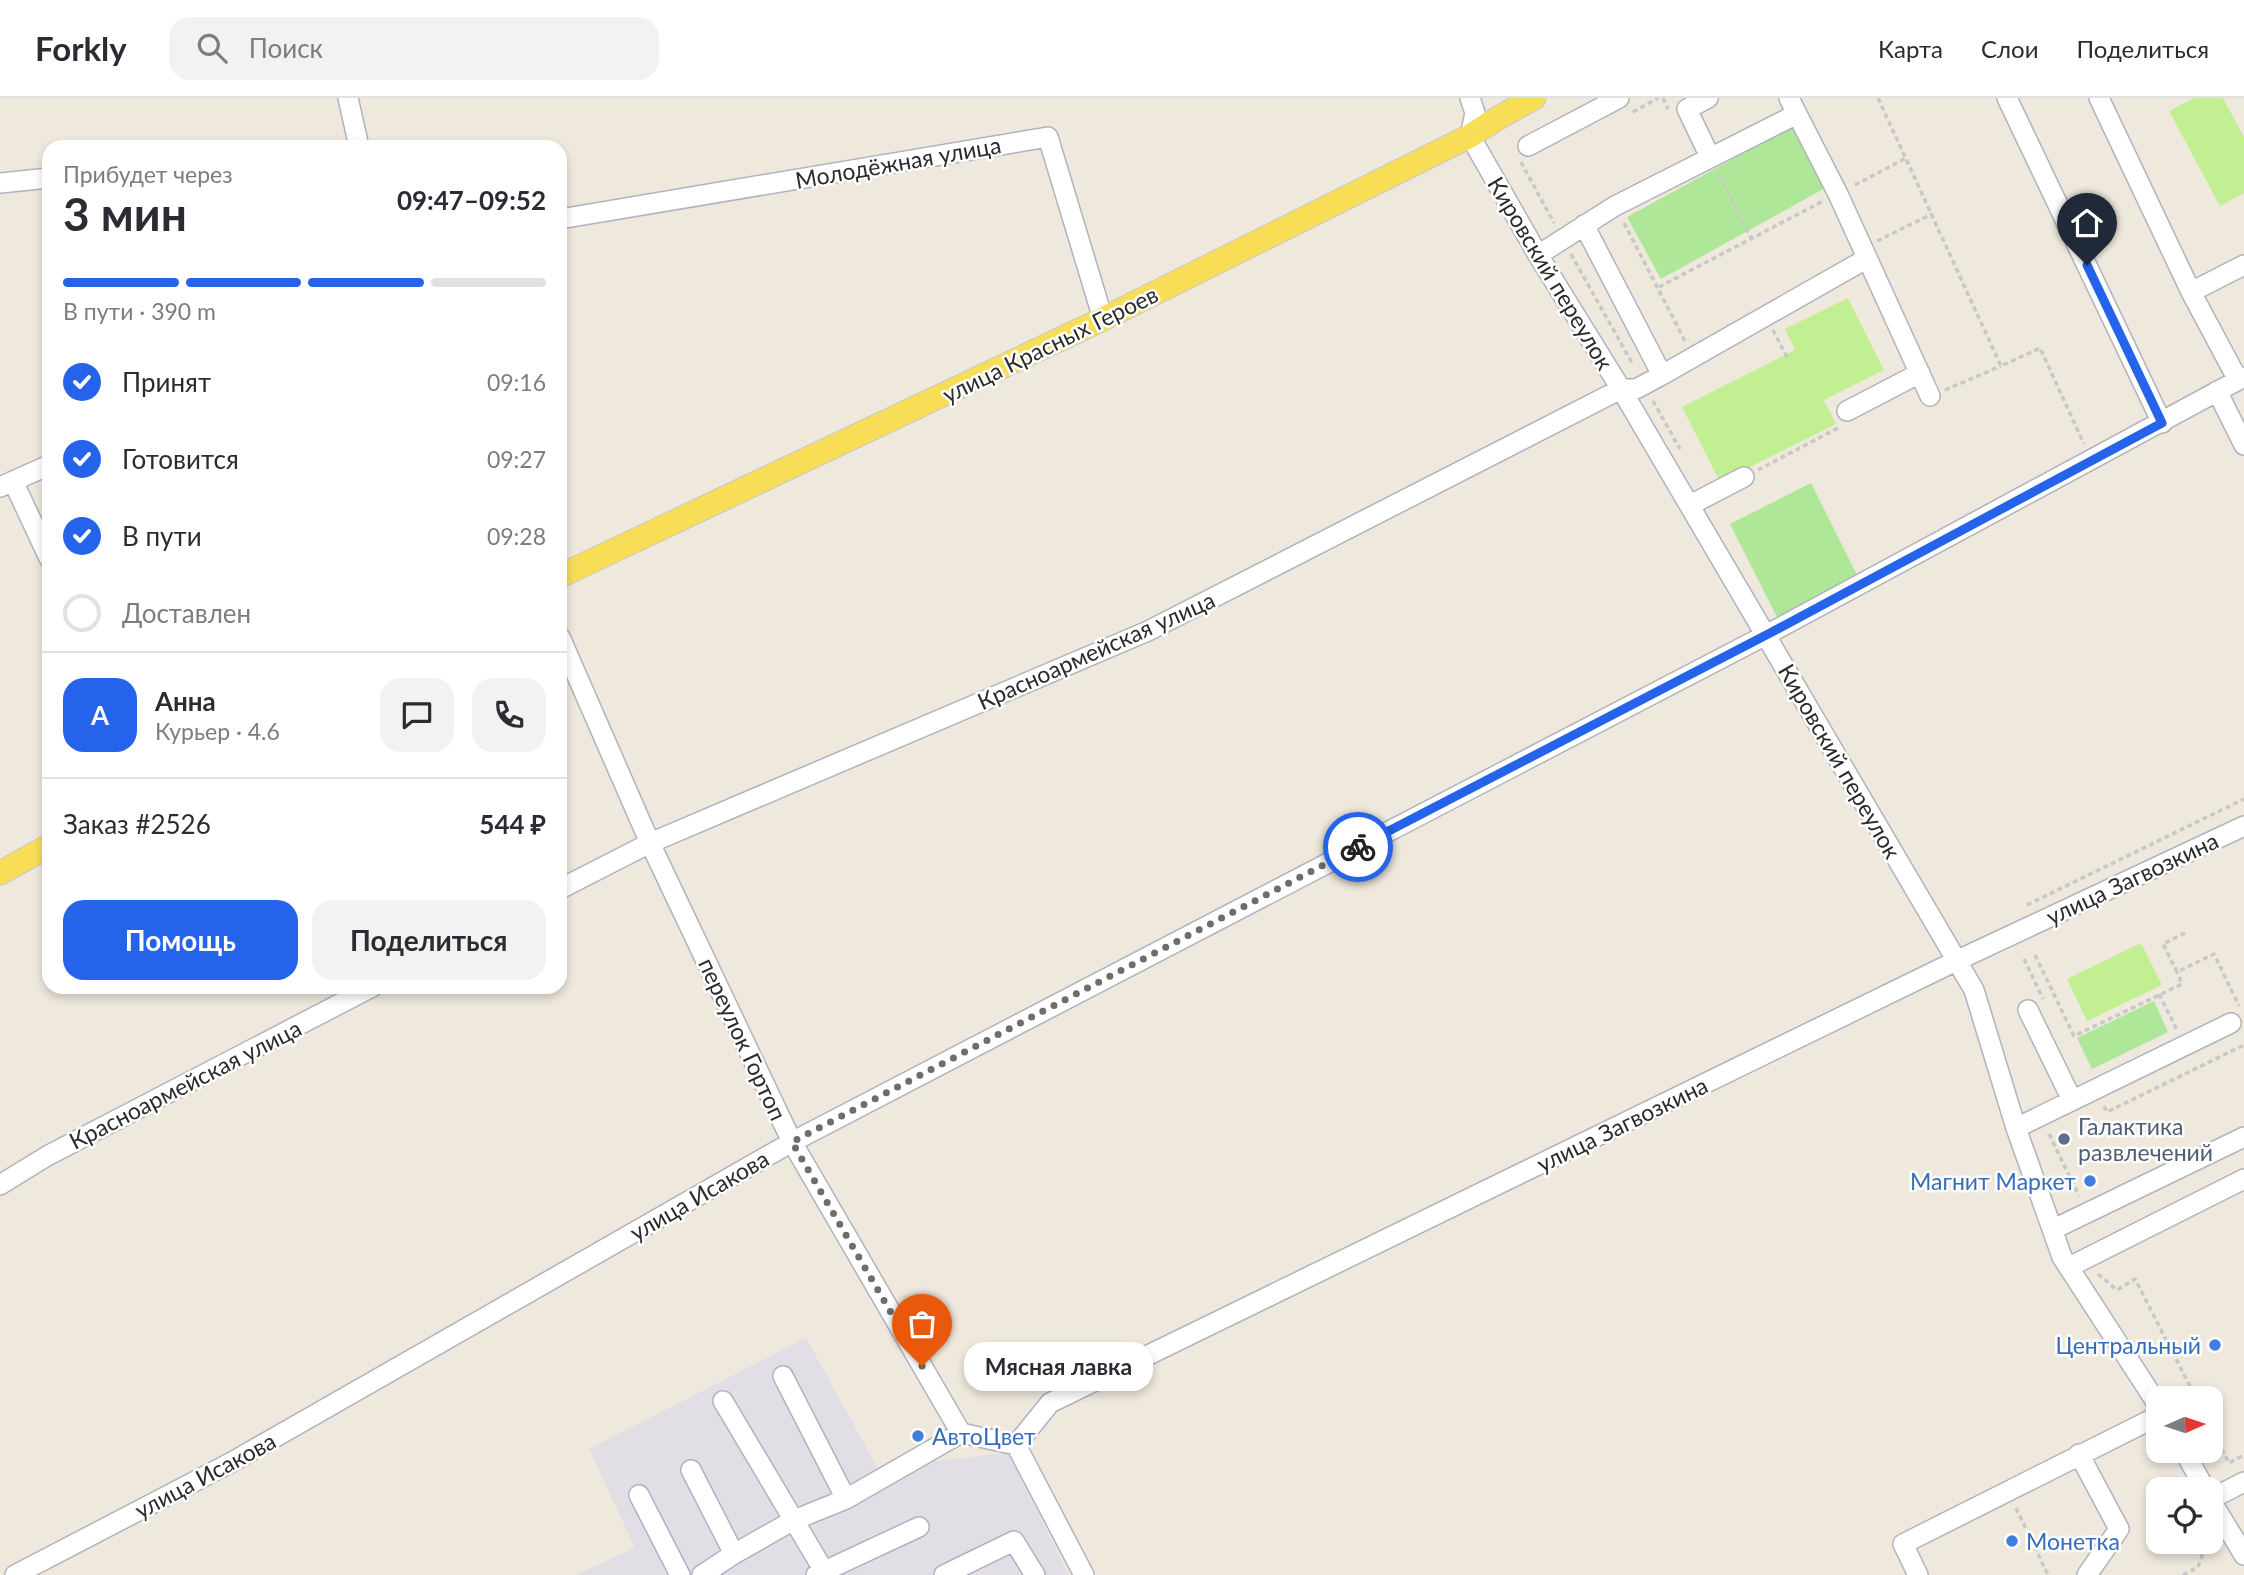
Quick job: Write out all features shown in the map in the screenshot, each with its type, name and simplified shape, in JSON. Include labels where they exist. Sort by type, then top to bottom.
[{"type":"main road","name":"улица Красных Героев","points":[[567,573],[1103,319],[1470,136],[1534,98]]},
{"type":"main road","points":[[0,873],[42,850]]},
{"type":"street","points":[[348,98],[357,140]]},
{"type":"street","points":[[1470,98],[1475,113],[1470,136]]},
{"type":"street","points":[[1528,146],[1619,98]]},
{"type":"street","points":[[1708,98],[1684,104],[1710,157]]},
{"type":"street","points":[[2007,98],[2060,221],[2162,423]]},
{"type":"street","points":[[2099,98],[2191,292],[2241,379]]},
{"type":"street","points":[[1538,255],[1615,206],[1710,157],[1793,106],[1838,194],[1920,373],[1936,394]]},
{"type":"street","name":"Кировский переулок","points":[[1470,136],[1974,990],[2016,1128],[2062,1257],[2146,1387]]},
{"type":"street","name":"Молодёжная улица","points":[[567,218],[1048,137],[1103,319]]},
{"type":"street","points":[[0,183],[42,179]]},
{"type":"street","points":[[1584,225],[1662,375]]},
{"type":"street","name":"Красноармейская улица","points":[[567,885],[650,843],[1148,631],[1621,389],[1636,389],[1866,259]]},
{"type":"street","points":[[2191,292],[2244,265]]},
{"type":"street","points":[[1847,411],[1920,373]]},
{"type":"street","name":"улица Исакова","points":[[15,1575],[232,1462],[792,1142],[1766,635],[2241,379]]},
{"type":"street","points":[[2217,391],[2244,444]]},
{"type":"street","points":[[42,468],[6,484],[42,546]]},
{"type":"street","points":[[1690,505],[1744,477]]},
{"type":"street","name":"переулок Гортоп","points":[[567,653],[650,843],[792,1142],[961,1433]]},
{"type":"street","name":"улица Загвозкина","points":[[1016,1445],[1050,1403],[1956,961],[2244,826]]},
{"type":"street","name":"Красноармейская улица","points":[[0,1185],[47,1156],[359,994]]},
{"type":"street","points":[[2028,1010],[2072,1100]]},
{"type":"street","points":[[2016,1128],[2237,1020]]},
{"type":"street","points":[[2060,1226],[2244,1136]]},
{"type":"street","points":[[2069,1268],[2244,1179]]},
{"type":"street","points":[[783,1376],[846,1499]]},
{"type":"street","points":[[723,1401],[794,1520],[820,1573],[919,1527]]},
{"type":"street","points":[[1918,1575],[1903,1544],[2146,1422]]},
{"type":"street","points":[[702,1575],[794,1520],[846,1499],[961,1433],[1016,1445],[1084,1575]]},
{"type":"street","points":[[2080,1454],[2119,1529],[2087,1575]]},
{"type":"street","points":[[691,1470],[734,1554]]},
{"type":"street","points":[[2223,1493],[2244,1482]]},
{"type":"street","points":[[639,1495],[680,1575]]},
{"type":"street","points":[[2223,1519],[2244,1555]]},
{"type":"street","points":[[944,1575],[1014,1541],[1035,1575]]},
{"type":"path","points":[[1878,98],[2001,366]]},
{"type":"path","points":[[1710,157],[1751,239]]},
{"type":"path","points":[[1659,287],[1906,158]]},
{"type":"path","points":[[1615,206],[1694,358]]},
{"type":"path","points":[[1936,394],[2040,348],[2092,460]]},
{"type":"path","points":[[1744,477],[1852,421],[1847,411]]},
{"type":"path","points":[[2026,905],[2244,799]]},
{"type":"path","points":[[2035,955],[2074,1036],[2182,984],[2162,944],[2185,933]]},
{"type":"path","points":[[2176,972],[2214,954],[2237,1020]]},
{"type":"path","points":[[2160,994],[2185,1046]]},
{"type":"path","points":[[2100,1098],[2107,1112],[2244,1045]]},
{"type":"path","points":[[2044,1125],[2087,1213]]},
{"type":"path","points":[[2117,1290],[2135,1279],[2190,1386]]},
{"type":"path","points":[[2223,1451],[2229,1463],[2244,1455]]},
{"type":"path","points":[[2008,1490],[2048,1575]]},
{"type":"path","points":[[2183,1575],[2198,1567],[2203,1554]]},
{"type":"shaded area","points":[[806,1338],[877,1467],[1008,1453],[1069,1575],[575,1575],[635,1548],[589,1449]]},
{"type":"green space","points":[[2194,98],[2223,98],[2244,137],[2244,193],[2220,206],[2169,111]]},
{"type":"green space","points":[[1793,126],[1827,187],[1661,279],[1627,217]]},
{"type":"green space","points":[[1848,298],[1884,370],[1824,400],[1836,424],[1720,482],[1682,407],[1795,350],[1785,329]]},
{"type":"green space","points":[[1811,483],[1858,577],[1778,619],[1730,524]]},
{"type":"green space","points":[[2141,943],[2162,985],[2087,1021],[2067,979]]},
{"type":"green space","points":[[2154,1001],[2168,1032],[2092,1069],[2077,1038]]},
{"type":"way so far","points":[[922,1366],[792,1142],[1358,847]]},
{"type":"place","name":"Галактика развлечений","points":[[2064,1139]]},
{"type":"place","name":"Магнит Маркет","points":[[2090,1181]]},
{"type":"place","name":"Центральный","points":[[2215,1345]]},
{"type":"place","name":"Мясная лавка","points":[[922,1366]]},
{"type":"place","name":"АвтоЦвет","points":[[918,1436]]},
{"type":"place","name":"Монетка","points":[[2012,1541]]},
{"type":"route","points":[[1358,847],[1772,632],[2162,423],[2087,265]]}]
